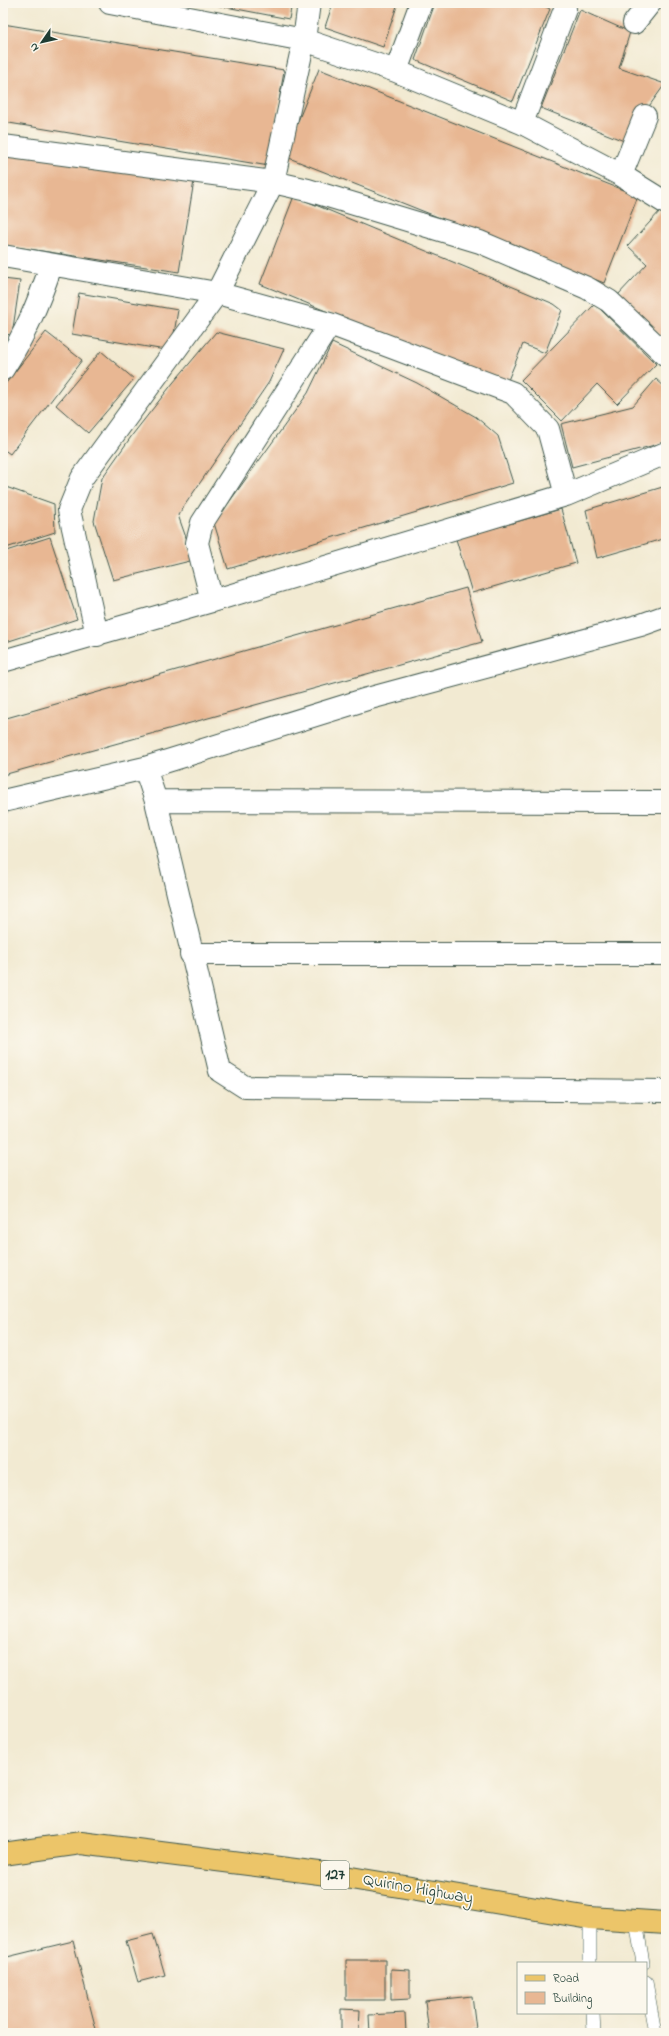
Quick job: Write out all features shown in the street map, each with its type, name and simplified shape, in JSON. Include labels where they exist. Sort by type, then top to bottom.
[{"type":"main road","name":"Quirino Highway","points":[[3,1854],[81,1843],[327,1874],[590,1918],[666,1923]]},
{"type":"street","points":[[110,3],[304,40],[396,71],[522,123],[621,175],[666,203]]},
{"type":"street","points":[[97,635],[69,510],[82,478],[217,293],[273,182],[304,40],[309,3]]},
{"type":"street","points":[[396,71],[421,3]]},
{"type":"street","points":[[634,23],[650,3]]},
{"type":"street","points":[[522,123],[565,9]]},
{"type":"street","points":[[621,175],[645,116]]},
{"type":"street","points":[[3,146],[273,182],[308,190],[480,242],[587,288],[609,301],[666,355]]},
{"type":"street","points":[[3,256],[51,266],[217,293],[330,324],[513,393],[548,429],[566,495]]},
{"type":"street","points":[[3,369],[21,340],[37,306],[51,266]]},
{"type":"street","points":[[212,602],[197,543],[202,523],[330,324]]},
{"type":"street","points":[[3,661],[212,602],[566,495],[666,453]]},
{"type":"street","points":[[3,801],[145,768],[367,699],[641,625],[666,616]]},
{"type":"street","points":[[641,625],[666,634]]},
{"type":"street","points":[[145,768],[156,800],[191,954],[220,1071],[245,1087],[666,1091]]},
{"type":"street","points":[[156,800],[666,802]]},
{"type":"street","points":[[191,954],[666,954]]},
{"type":"lane","points":[[590,1918],[590,1962]]},
{"type":"lane","points":[[636,1922],[643,1962]]},
{"type":"lane","points":[[647,1988],[655,2033]]},
{"type":"lane","points":[[593,2014],[594,2033]]},
{"type":"building","points":[[205,3],[292,3],[289,19]]},
{"type":"building","points":[[333,3],[398,3],[383,47],[325,27]]},
{"type":"building","points":[[435,3],[538,3],[550,9],[513,101],[415,60]]},
{"type":"building","points":[[580,10],[630,32],[619,68],[665,84],[624,141],[541,108]]},
{"type":"building","points":[[3,24],[284,70],[269,166],[3,122]]},
{"type":"building","points":[[319,69],[638,196],[604,283],[284,156]]},
{"type":"building","points":[[3,151],[194,181],[179,272],[3,245]]},
{"type":"building","points":[[294,196],[554,304],[562,310],[545,353],[523,344],[506,385],[260,284]]},
{"type":"building","points":[[661,210],[666,215],[666,341],[617,296],[647,264],[628,246]]},
{"type":"building","points":[[3,279],[20,281],[12,335],[3,334]]},
{"type":"building","points":[[79,293],[178,310],[171,351],[72,334]]},
{"type":"building","points":[[595,304],[656,364],[617,404],[597,384],[562,421],[521,380]]},
{"type":"building","points":[[46,332],[82,360],[10,454],[3,449],[3,387]]},
{"type":"building","points":[[216,332],[284,349],[269,382],[178,515],[194,560],[113,580],[94,521],[102,478],[133,434]]},
{"type":"building","points":[[332,343],[417,383],[476,417],[498,436],[513,483],[228,569],[214,523],[308,393]]},
{"type":"building","points":[[101,351],[134,379],[88,433],[56,405]]},
{"type":"building","points":[[656,379],[666,388],[666,442],[572,467],[561,424],[633,406]]},
{"type":"building","points":[[3,486],[54,504],[55,532],[3,549]]},
{"type":"building","points":[[666,486],[666,538],[597,558],[586,510]]},
{"type":"building","points":[[561,509],[576,563],[472,593],[456,539]]},
{"type":"building","points":[[50,537],[77,619],[3,643],[3,552]]},
{"type":"building","points":[[466,588],[482,642],[3,775],[3,719]]},
{"type":"building","points":[[153,1934],[165,1975],[138,1982],[126,1941]]},
{"type":"building","points":[[73,1941],[97,2033],[3,2033],[3,1958]]},
{"type":"building","points":[[346,1960],[385,1960],[385,2000],[346,2000]]},
{"type":"building","points":[[391,1969],[410,1970],[410,1999],[391,2000]]},
{"type":"building","points":[[472,1996],[476,2029],[472,2029],[472,2033],[429,2033],[425,2001]]},
{"type":"building","points":[[341,2009],[360,2010],[359,2031],[341,2031]]},
{"type":"building","points":[[405,2013],[406,2033],[370,2033],[369,2015]]}]
